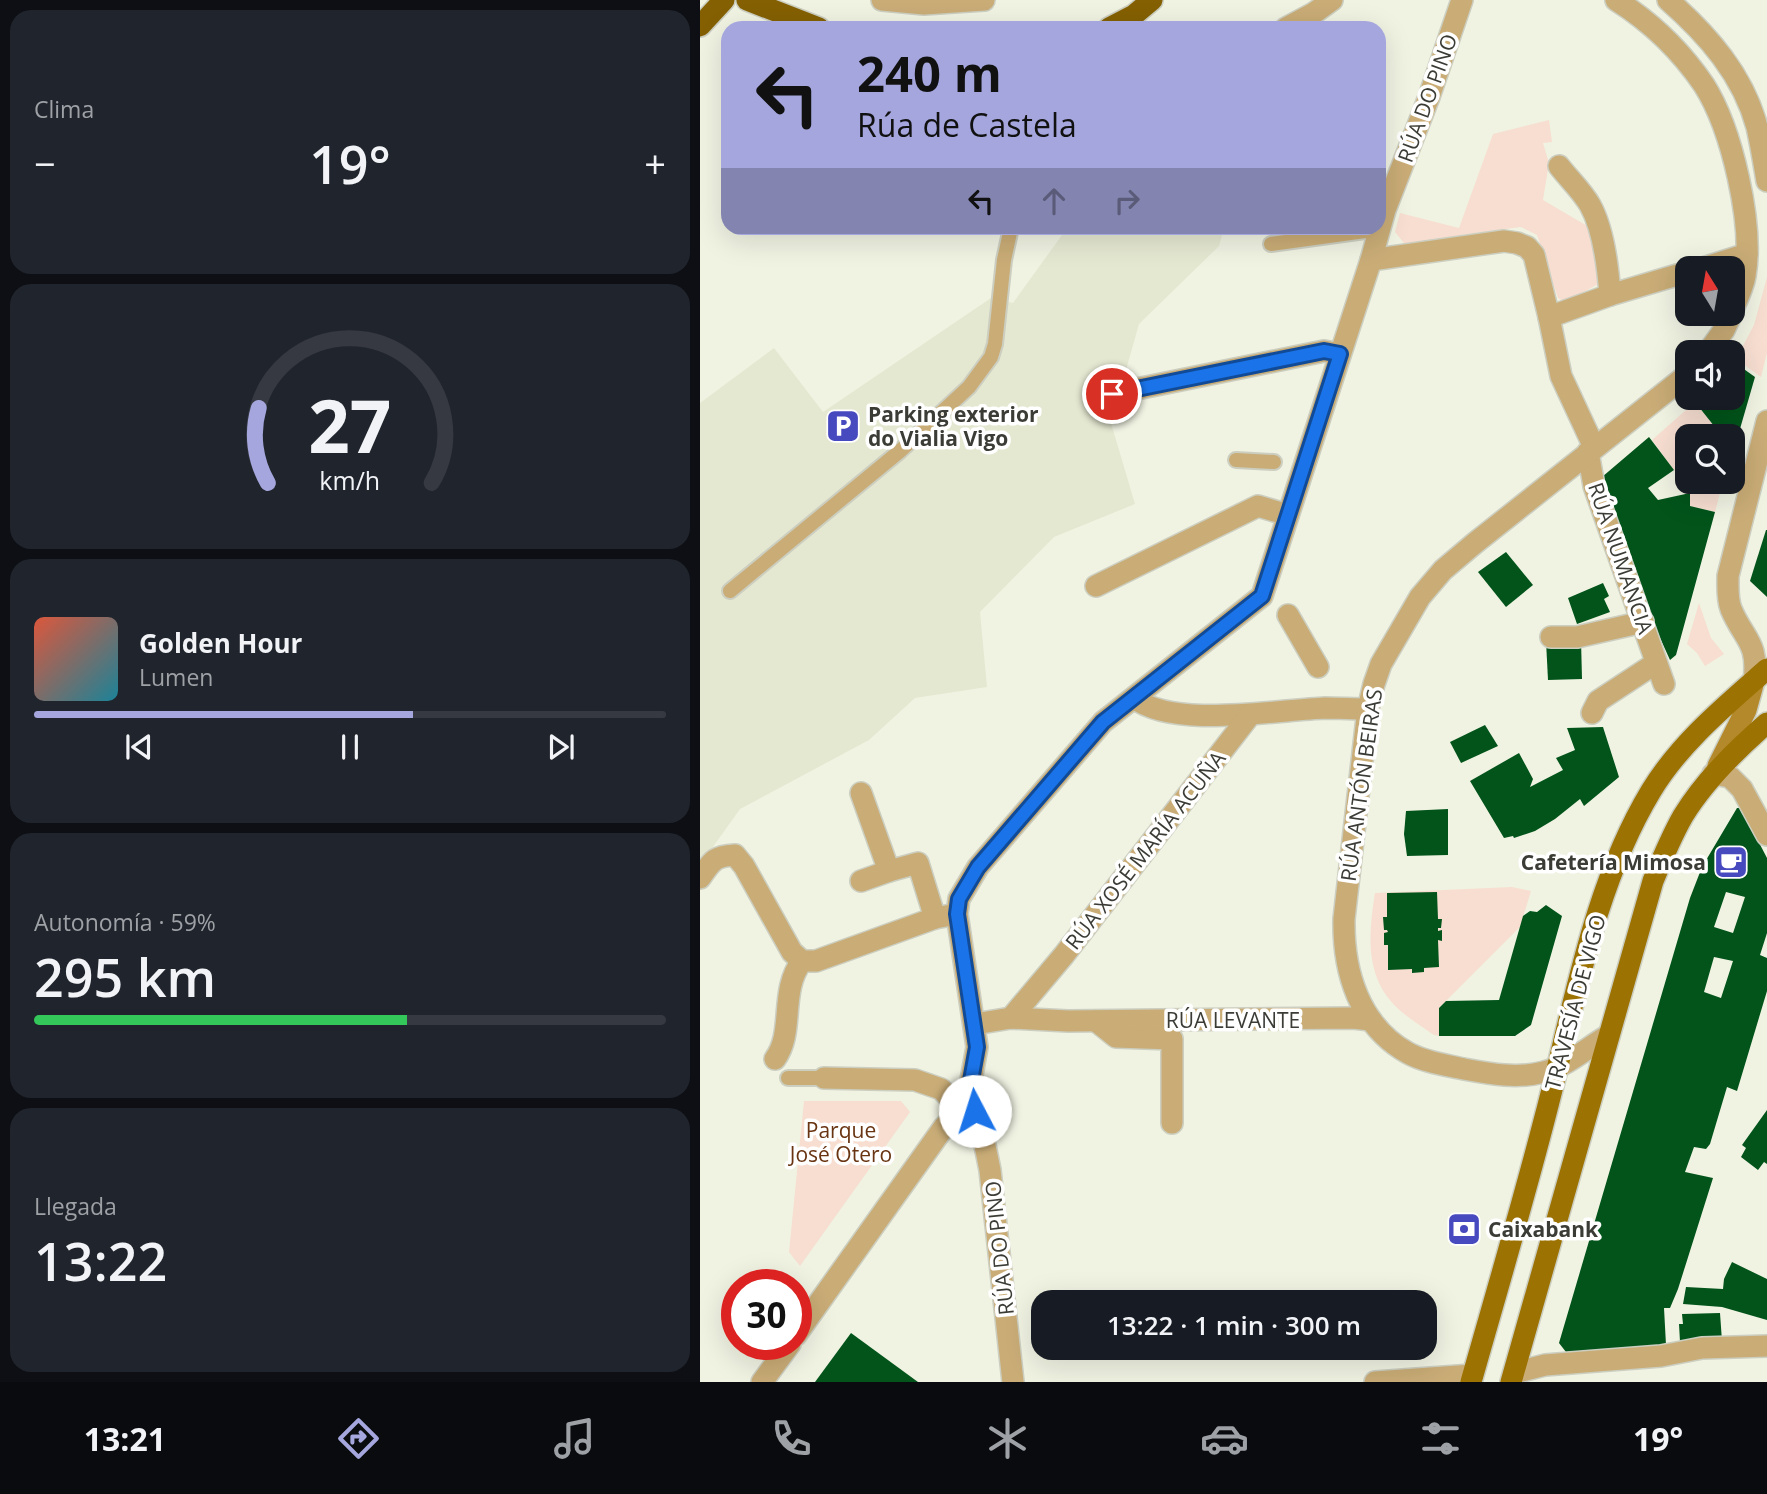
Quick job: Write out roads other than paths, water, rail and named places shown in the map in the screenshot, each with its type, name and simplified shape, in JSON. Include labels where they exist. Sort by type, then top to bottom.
[{"type":"highway","points":[[747,0],[800,21]]},
{"type":"highway","points":[[1123,21],[1152,0]]},
{"type":"main road","points":[[1713,774],[1746,710],[1760,675]]},
{"type":"main road","name":"TRAVESÍA DE VIGO","points":[[1471,1379],[1603,896],[1650,792],[1682,749],[1760,675]]},
{"type":"main road","name":"TRAVESÍA DE VIGO","points":[[1513,1378],[1653,881],[1684,816],[1713,774],[1767,723]]},
{"type":"street","points":[[882,0],[924,4],[984,0]]},
{"type":"street","points":[[1299,21],[1332,0]]},
{"type":"street","name":"RÚA DO PINO","points":[[1386,207],[1429,97],[1462,0]]},
{"type":"street","points":[[1616,0],[1634,11],[1668,41],[1690,65],[1716,109],[1740,186],[1747,227],[1745,278]]},
{"type":"street","points":[[1668,0],[1707,37],[1726,62],[1746,97],[1762,129],[1767,181]]},
{"type":"street","points":[[1559,166],[1590,205],[1604,253],[1609,277],[1609,295]]},
{"type":"street","name":"RÚA DO PINO","points":[[957,914],[959,899],[978,867],[1103,722],[1262,596],[1378,235]]},
{"type":"street","name":"RÚA NUMANCIA","points":[[1371,260],[1504,241],[1527,247],[1534,255],[1562,376],[1591,449],[1594,486],[1664,684]]},
{"type":"street","points":[[1740,256],[1746,254]]},
{"type":"street","points":[[1549,317],[1609,295],[1675,276]]},
{"type":"street","points":[[1112,394],[1324,351],[1340,354]]},
{"type":"street","name":"RÚA ANTÓN BEIRAS","points":[[1609,1035],[1557,1068],[1520,1077],[1482,1072],[1419,1058],[1389,1039],[1361,1006],[1352,982],[1344,940],[1344,919],[1368,709],[1381,664],[1420,597],[1443,570],[1675,384]]},
{"type":"street","points":[[1760,675],[1753,649],[1731,608],[1727,592],[1728,576],[1767,421]]},
{"type":"street","points":[[1096,586],[1258,506],[1288,515]]},
{"type":"street","points":[[1287,614],[1318,667]]},
{"type":"street","points":[[1551,637],[1577,637],[1643,622]]},
{"type":"street","points":[[1592,713],[1598,701],[1656,663]]},
{"type":"street","points":[[1134,698],[1145,707],[1159,712],[1250,715],[1326,708],[1368,709]]},
{"type":"street","name":"RÚA XOSÉ MARÍA ACUÑA","points":[[1011,1018],[1250,715]]},
{"type":"street","points":[[1713,774],[1730,777],[1742,789],[1767,835]]},
{"type":"street","points":[[860,793],[889,871]]},
{"type":"street","points":[[700,878],[711,861],[721,856],[735,855],[744,866],[792,952],[802,961],[816,961],[935,918],[957,914],[977,1047],[962,1108],[944,1127],[812,1313]]},
{"type":"street","points":[[861,881],[918,863],[935,918]]},
{"type":"street","points":[[775,1059],[782,1049],[793,973],[802,961]]},
{"type":"street","points":[[1040,984],[1041,1001],[1048,1012],[1059,1021]]},
{"type":"street","name":"RÚA LEVANTE","points":[[975,1024],[1011,1018],[1059,1021],[1371,1020]]},
{"type":"street","name":"RÚA LEVANTE","points":[[1096,1021],[1116,1037],[1172,1039],[1172,1123]]},
{"type":"street","points":[[1520,1077],[1534,1084],[1539,1091],[1545,1116]]},
{"type":"street","points":[[824,1078],[915,1080],[941,1089],[962,1108]]},
{"type":"street","name":"RÚA DO PINO","points":[[962,1108],[983,1136],[990,1170],[1013,1382]]},
{"type":"street","points":[[1513,1378],[1545,1365],[1661,1356],[1702,1348],[1767,1346]]},
{"type":"street","points":[[762,1382],[778,1360]]},
{"type":"street","points":[[1375,1382],[1471,1379]]},
{"type":"lane","points":[[730,591],[944,413],[975,379],[991,357],[995,344],[1004,260],[1009,235]]},
{"type":"lane","points":[[1270,244],[1341,235]]},
{"type":"lane","points":[[1236,460],[1274,462]]},
{"type":"lane","points":[[788,1078],[824,1078]]},
{"type":"place","name":"Parking exterior do Vialia Vigo","points":[[843,426]]},
{"type":"place","name":"Cafetería Mimosa","points":[[1731,862]]},
{"type":"place","name":"Caixabank","points":[[1464,1229]]},
{"type":"park label","name":"Parque José Otero","points":[[841,1142]]}]
